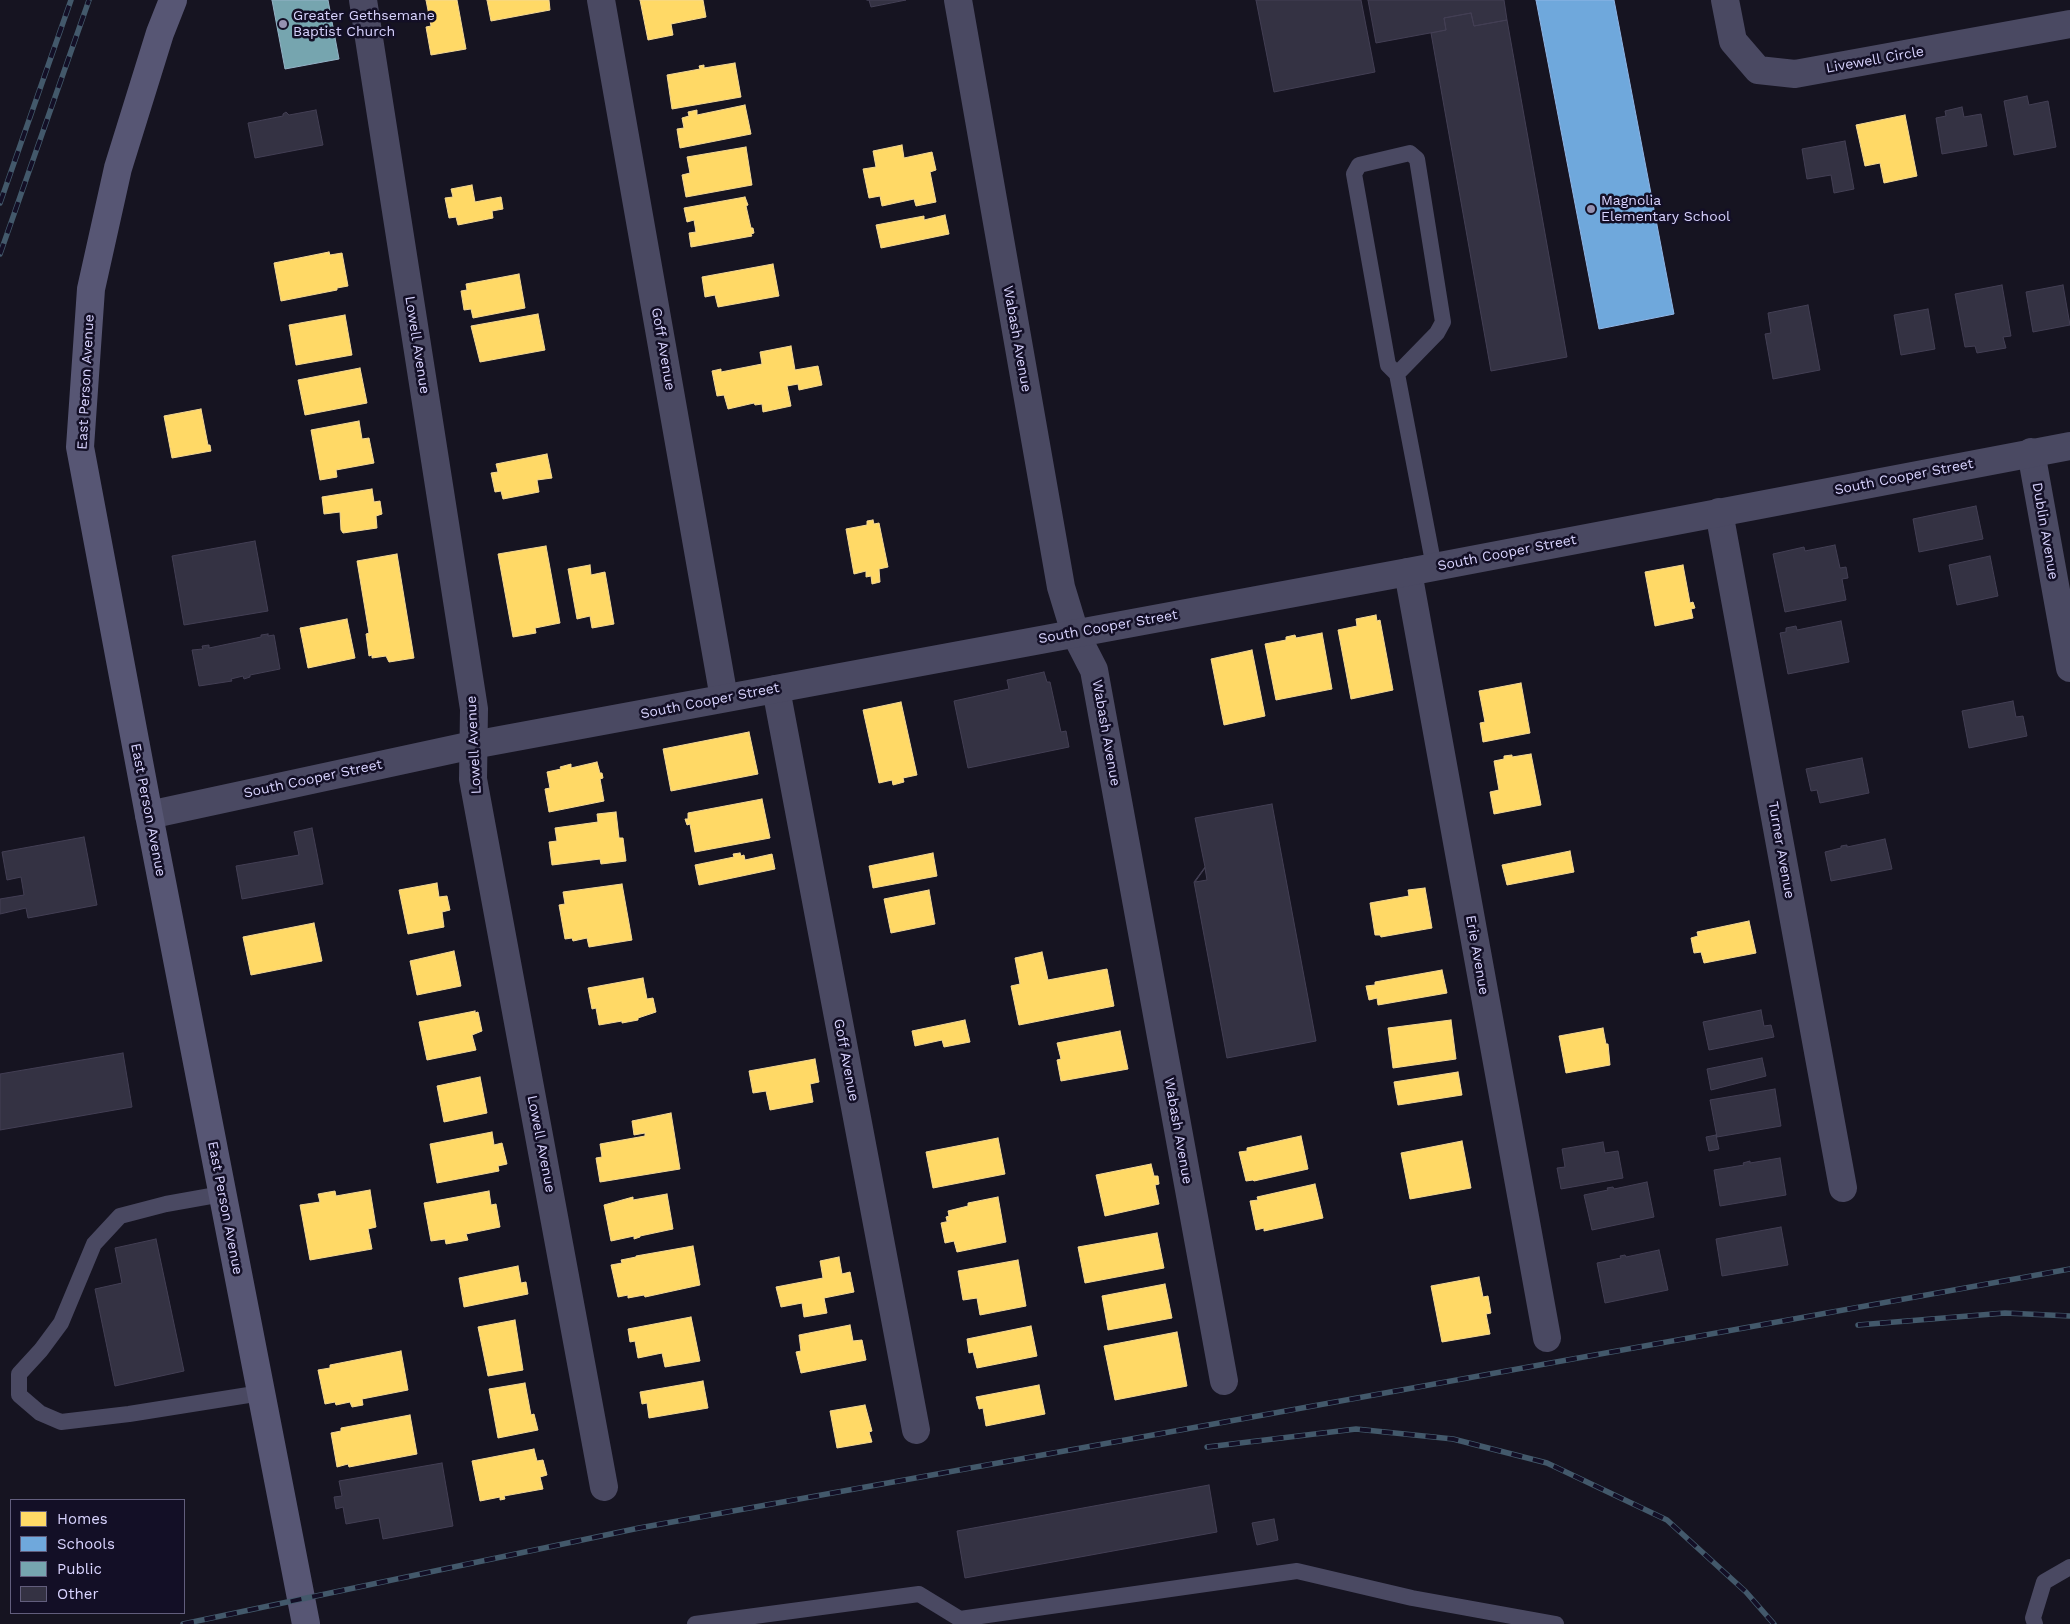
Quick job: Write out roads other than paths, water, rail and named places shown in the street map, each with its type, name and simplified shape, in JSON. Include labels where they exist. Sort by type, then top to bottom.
[{"type":"main road","name":"East Person Avenue","points":[[173,0],[160,33],[118,168],[91,289],[80,447],[148,815],[306,1624]]},
{"type":"street","name":"Lowell Avenue","points":[[363,0],[473,701],[473,778],[604,1487]]},
{"type":"street","name":"Goff Avenue","points":[[601,0],[724,698]]},
{"type":"street","name":"Wabash Avenue","points":[[958,0],[1061,587],[1075,633],[1094,670],[1224,1381]]},
{"type":"street","name":"Livewell Circle","points":[[1725,0],[1733,41],[1758,70],[1795,74],[2070,24]]},
{"type":"street","name":"South Cooper Street","points":[[148,815],[473,745],[1421,570],[2070,446]]},
{"type":"street","name":"Dublin Avenue","points":[[2032,452],[2070,668]]},
{"type":"street","name":"Turner Avenue","points":[[1719,512],[1843,1188]]},
{"type":"street","name":"Erie Avenue","points":[[1421,570],[1547,1338]]},
{"type":"street","name":"Goff Avenue","points":[[776,689],[916,1430]]},
{"type":"lane","points":[[1397,374],[1437,333],[1443,322],[1417,159],[1410,154],[1359,165],[1354,174],[1388,365],[1397,374],[1421,570]]},
{"type":"lane","points":[[222,1194],[166,1204],[120,1216],[94,1244],[61,1323],[41,1350],[19,1374],[19,1396],[40,1413],[61,1422],[129,1414],[261,1393]]},
{"type":"lane","points":[[2035,1624],[2033,1618],[2044,1582],[2070,1567]]},
{"type":"lane","points":[[695,1624],[919,1594],[960,1619],[1297,1571],[1412,1598],[1556,1624]]},
{"type":"railway","points":[[0,203],[71,0]]},
{"type":"railway","points":[[0,254],[89,0]]},
{"type":"railway","points":[[183,1624],[639,1528],[2070,1269]]},
{"type":"railway","points":[[1858,1325],[2005,1313],[2070,1316]]},
{"type":"railway","points":[[1207,1447],[1356,1429],[1453,1439],[1547,1463],[1667,1520],[1746,1592],[1774,1624]]},
{"type":"place","name":"Greater Gethsemane Baptist Church","points":[[283,24]]},
{"type":"place","name":"Magnolia Elementary School","points":[[1591,209]]}]
